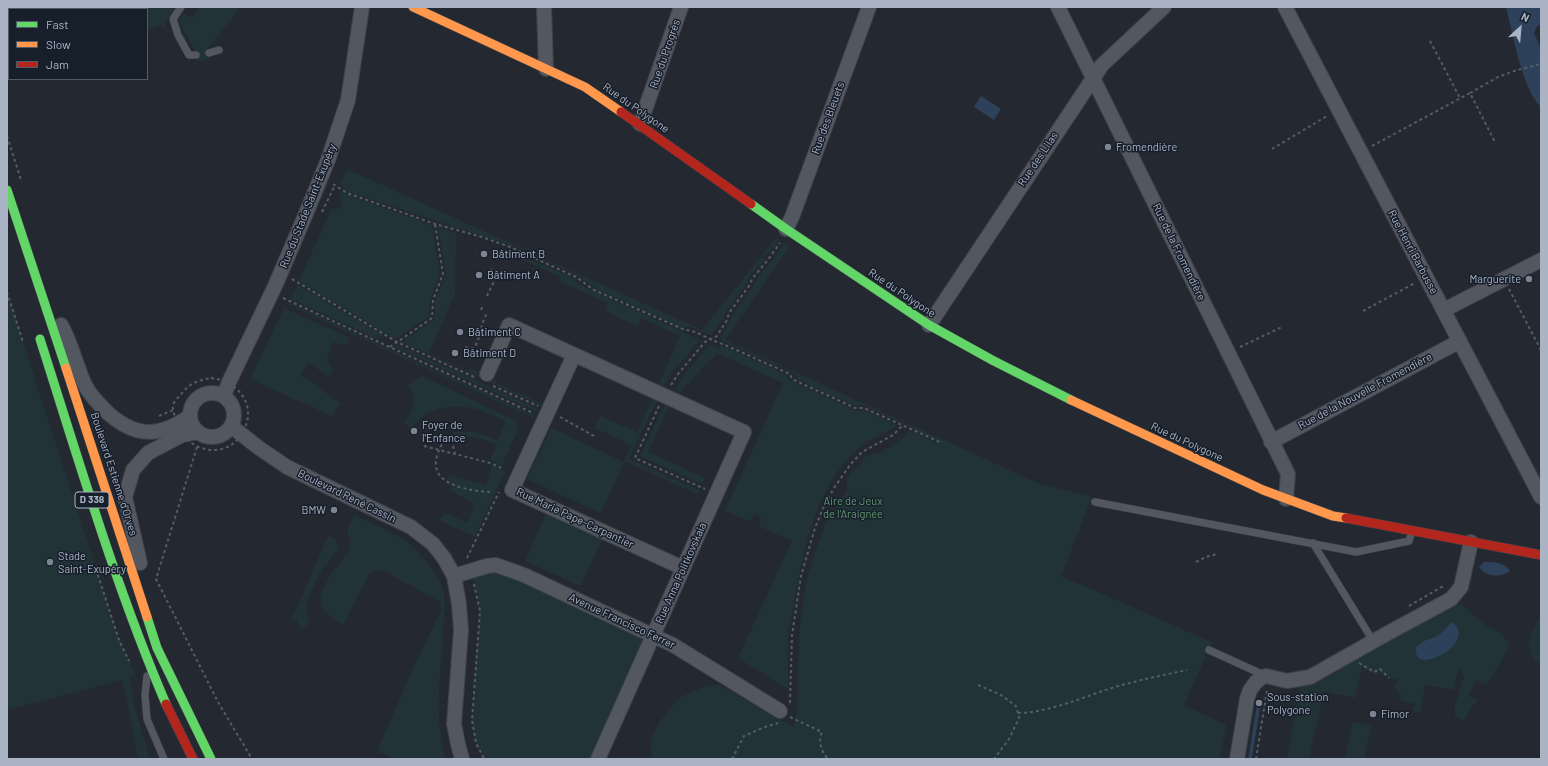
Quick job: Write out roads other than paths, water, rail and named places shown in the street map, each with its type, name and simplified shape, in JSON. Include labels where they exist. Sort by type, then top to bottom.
[{"type":"street","name":"Rue du Stade Saint-Exupéry","points":[[224,396],[229,382],[277,295],[305,216],[321,178],[348,100],[362,7]]},
{"type":"street","name":"Rue du Polygone","points":[[413,7],[585,87],[640,124],[787,229],[929,325],[1089,409],[1217,469],[1286,499],[1333,516],[1541,555]]},
{"type":"street","points":[[544,7],[546,69]]},
{"type":"street","name":"Rue du Progrès","points":[[640,124],[680,7]]},
{"type":"street","name":"Rue des Bleuets","points":[[787,229],[869,7]]},
{"type":"street","name":"Rue de la Fromendière","points":[[1058,7],[1288,474],[1286,499]]},
{"type":"street","name":"Rue des Lilas","points":[[929,325],[1093,77],[1102,65],[1164,7]]},
{"type":"street","name":"Rue Henri Barbusse","points":[[1285,7],[1541,498]]},
{"type":"street","name":"Boulevard Estienne d'Orves","points":[[7,190],[98,463],[157,648],[211,759]]},
{"type":"street","points":[[1444,310],[1541,260]]},
{"type":"street","points":[[38,286],[67,336],[86,387],[101,407],[118,421],[144,432],[180,430],[198,432],[212,437],[219,436],[226,432],[236,431],[234,410],[230,402],[224,396],[217,393],[209,393],[201,395],[195,400],[191,408],[190,416],[194,427],[198,432]]},
{"type":"street","points":[[485,379],[509,325],[574,355]]},
{"type":"street","name":"D 338","points":[[37,328],[117,578],[168,711],[193,759]]},
{"type":"street","name":"Rue de la Nouvelle Fromendière","points":[[1271,442],[1460,341]]},
{"type":"street","name":"Rue Anna Politkovskaia","points":[[574,355],[744,432],[598,759]]},
{"type":"street","name":"Rue Marie Pape-Carpantier","points":[[574,355],[512,490],[683,568]]},
{"type":"street","points":[[157,648],[125,496],[133,470],[148,453],[180,430],[190,416]]},
{"type":"street","name":"Boulevard René Cassin","points":[[236,431],[287,467],[411,526],[433,544],[444,558],[454,576],[459,604],[461,630],[454,724],[462,759]]},
{"type":"street","points":[[1237,759],[1249,694],[1256,682],[1268,676],[1287,681],[1310,677],[1450,599],[1461,587],[1471,542]]},
{"type":"street","name":"Avenue Francisco Ferrer","points":[[454,576],[487,566],[503,567],[524,575],[673,645],[784,718]]},
{"type":"lane","points":[[180,7],[172,19],[178,35],[190,55],[196,55]]},
{"type":"lane","points":[[208,53],[219,50]]},
{"type":"lane","points":[[1095,502],[1356,552],[1410,541],[1412,531]]},
{"type":"lane","points":[[1313,543],[1373,641]]},
{"type":"lane","points":[[1209,650],[1268,676]]},
{"type":"lane","points":[[148,662],[145,695],[147,719],[164,759]]},
{"type":"water","points":[[1506,7],[1541,7],[1541,25],[1537,26],[1534,33],[1541,49],[1541,107],[1534,99],[1523,75]]},
{"type":"water","points":[[981,96],[1001,109],[994,120],[974,107]]},
{"type":"water","points":[[1484,562],[1495,562],[1502,564],[1510,571],[1502,575],[1490,575],[1479,567]]},
{"type":"water","points":[[1452,622],[1456,625],[1459,633],[1457,641],[1454,645],[1438,657],[1425,660],[1420,659],[1416,655],[1416,647],[1424,641],[1438,636]]},
{"type":"waterway","points":[[1250,759],[1258,709]]},
{"type":"place","name":"Fromendière","points":[[1108,147]]},
{"type":"place","name":"Bâtiment B","points":[[484,254]]},
{"type":"place","name":"Bâtiment A","points":[[479,275]]},
{"type":"place","name":"Marguerite","points":[[1529,279]]},
{"type":"place","name":"Bâtiment C","points":[[460,332]]},
{"type":"place","name":"Bâtiment D","points":[[455,353]]},
{"type":"place","name":"Foyer de l'Enfance","points":[[414,431]]},
{"type":"place","name":"BMW","points":[[334,510]]},
{"type":"place","name":"Stade Saint-Exupéry","points":[[50,562]]},
{"type":"place","name":"Sous-station Polygone","points":[[1259,703]]},
{"type":"place","name":"Fimor","points":[[1373,714]]},
{"type":"park label","name":"Aire de Jeux de l'Araignée","points":[[853,507]]}]
